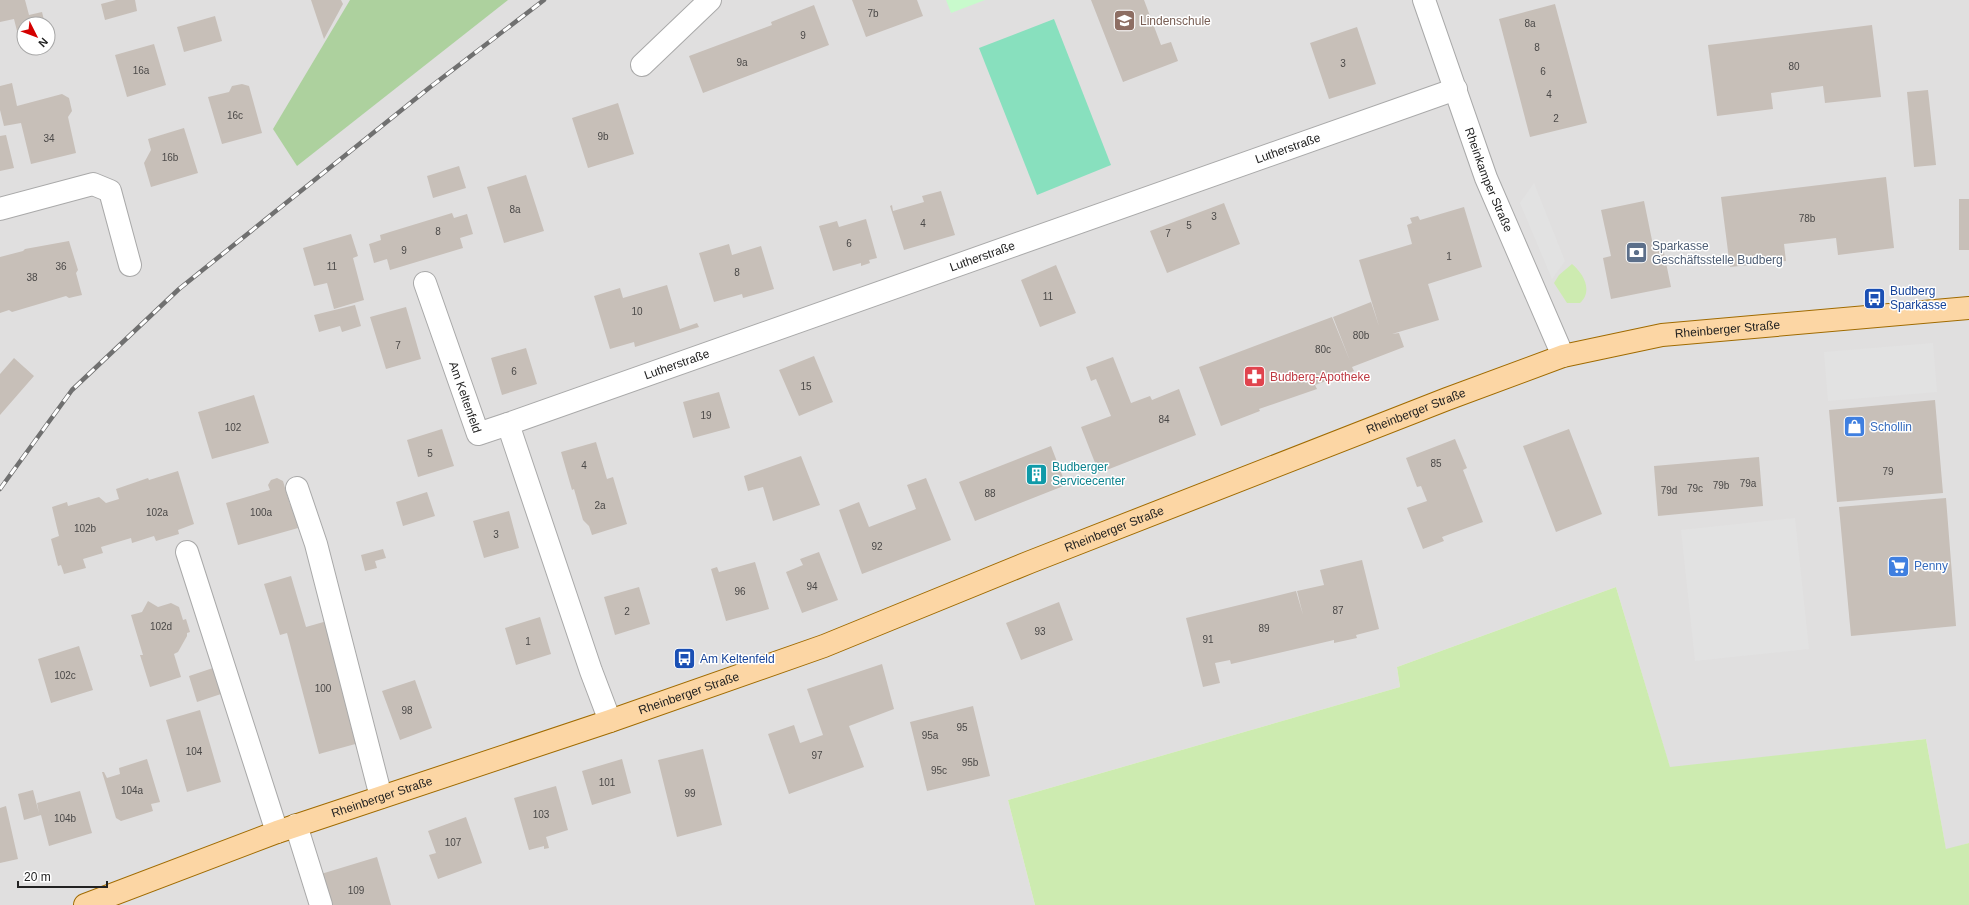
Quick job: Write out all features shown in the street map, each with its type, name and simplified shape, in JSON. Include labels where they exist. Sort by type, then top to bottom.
[{"type":"main road","name":"Rheinberger Straße","points":[[85,905],[287,828],[610,721],[824,646],[1045,556],[1446,399],[1563,356],[1662,335],[1969,308]]},
{"type":"street","points":[[642,65],[710,0]]},
{"type":"street","name":"Rheinkamper Straße","points":[[1424,0],[1486,178],[1563,356]]},
{"type":"street","name":"Lutherstraße","points":[[508,424],[1456,89]]},
{"type":"street","points":[[0,209],[93,184],[110,192],[130,265]]},
{"type":"street","name":"Am Keltenfeld","points":[[425,283],[478,434],[508,424]]},
{"type":"street","points":[[508,424],[591,671],[610,721]]},
{"type":"street","points":[[297,488],[316,544],[381,797]]},
{"type":"street","points":[[187,552],[287,828],[321,905]]},
{"type":"shaded area","points":[[0,0],[1969,0],[1969,843],[1946,850],[1926,739],[1670,768],[1616,587],[1397,667],[1400,687],[1008,800],[1035,905],[0,905]]},
{"type":"shaded area","points":[[1534,183],[1565,261],[1552,279],[1520,203]]},
{"type":"shaded area","points":[[1933,343],[1937,392],[1828,401],[1824,352]]},
{"type":"shaded area","points":[[1795,518],[1809,649],[1695,661],[1681,530]]},
{"type":"green space","points":[[350,0],[508,0],[297,166],[273,129]]},
{"type":"green space","points":[[946,0],[985,0],[951,13]]},
{"type":"green space","points":[[1054,19],[1111,165],[1037,195],[979,48]]},
{"type":"green space","points":[[1572,264],[1580,273],[1585,283],[1586,293],[1580,303],[1567,303],[1554,283],[1559,275]]},
{"type":"green space","points":[[1616,587],[1670,767],[1926,739],[1946,849],[1969,843],[1969,905],[1035,905],[1008,800],[1400,687],[1397,667]]},
{"type":"building","points":[[0,0],[25,0],[29,15],[42,12],[43,16],[16,16],[16,27],[14,19],[0,22]]},
{"type":"building","points":[[116,0],[135,0],[137,11],[105,20],[101,4]]},
{"type":"building","points":[[311,0],[341,0],[343,4],[324,39]]},
{"type":"building","points":[[852,0],[917,0],[923,16],[866,37]]},
{"type":"building","name":"Lindenschule","points":[[1091,0],[1144,0],[1161,45],[1171,42],[1178,61],[1123,82]]},
{"type":"building","points":[[1555,4],[1587,123],[1530,137],[1499,19]]},
{"type":"building","points":[[814,5],[829,45],[703,93],[689,56],[772,25],[771,22]]},
{"type":"building","points":[[215,16],[222,41],[184,52],[177,27]]},
{"type":"building","points":[[1872,25],[1881,97],[1825,103],[1823,86],[1771,93],[1773,109],[1717,116],[1708,45]]},
{"type":"building","points":[[1357,27],[1376,84],[1329,99],[1310,43]]},
{"type":"building","points":[[154,44],[166,85],[127,97],[115,55]]},
{"type":"building","points":[[12,83],[17,106],[62,94],[69,98],[72,111],[68,117],[76,153],[31,164],[21,123],[4,126],[0,110],[0,86]]},
{"type":"building","points":[[242,84],[249,86],[262,133],[222,144],[208,97],[229,92],[232,86]]},
{"type":"building","points":[[1928,90],[1936,165],[1914,167],[1907,92]]},
{"type":"building","points":[[618,103],[634,154],[588,168],[572,118]]},
{"type":"building","points":[[184,128],[198,173],[151,187],[144,163],[151,150],[148,139]]},
{"type":"building","points":[[6,135],[14,168],[0,171],[0,136]]},
{"type":"building","points":[[459,166],[466,188],[433,198],[427,176]]},
{"type":"building","points":[[526,175],[544,231],[504,243],[487,187]]},
{"type":"building","points":[[1886,177],[1894,248],[1838,255],[1836,238],[1784,244],[1786,261],[1730,267],[1721,197]]},
{"type":"building","points":[[941,191],[955,235],[904,250],[890,206],[892,205],[893,211],[924,202],[922,196]]},
{"type":"building","points":[[1959,199],[1969,199],[1969,250],[1959,250]]},
{"type":"building","name":"Sparkasse Geschäftsstelle Budberg","points":[[1644,201],[1654,250],[1663,248],[1671,287],[1611,299],[1603,258],[1611,256],[1601,210]]},
{"type":"building","points":[[1224,203],[1240,244],[1167,273],[1150,231]]},
{"type":"building","points":[[1464,207],[1482,267],[1428,284],[1439,320],[1392,334],[1399,333],[1404,347],[1352,367],[1354,371],[1315,385],[1317,389],[1259,409],[1260,411],[1221,426],[1199,367],[1332,317],[1350,361],[1333,317],[1371,302],[1379,326],[1359,260],[1412,244],[1407,225],[1412,223],[1410,218],[1418,216],[1420,220]]},
{"type":"building","points":[[452,213],[454,218],[467,214],[473,234],[460,238],[463,248],[390,270],[387,259],[374,263],[369,244],[381,240],[380,235]]},
{"type":"building","points":[[866,219],[877,258],[869,260],[870,263],[861,266],[861,263],[833,271],[819,226],[837,221],[839,227]]},
{"type":"building","points":[[351,234],[358,256],[353,258],[364,300],[334,309],[327,283],[314,286],[303,248]]},
{"type":"building","points":[[69,241],[78,270],[76,273],[82,295],[69,298],[66,296],[12,312],[9,310],[0,313],[0,257],[23,251],[25,249]]},
{"type":"building","points":[[729,244],[732,255],[761,246],[774,289],[743,298],[742,294],[714,302],[699,253]]},
{"type":"building","points":[[1056,265],[1076,313],[1040,327],[1021,280]]},
{"type":"building","points":[[667,285],[680,329],[697,323],[699,327],[635,347],[634,342],[610,349],[594,296],[620,288],[623,298]]},
{"type":"building","points":[[355,305],[361,326],[342,332],[340,326],[319,332],[314,315]]},
{"type":"building","points":[[406,307],[421,359],[386,369],[370,317]]},
{"type":"building","points":[[526,348],[537,384],[502,395],[491,358]]},
{"type":"building","points":[[814,356],[833,402],[799,416],[779,370]]},
{"type":"building","points":[[1113,357],[1131,403],[1150,396],[1152,400],[1179,389],[1196,435],[1099,473],[1081,427],[1111,416],[1096,379],[1091,381],[1086,367]]},
{"type":"building","points":[[14,358],[34,376],[0,415],[0,374]]},
{"type":"building","points":[[719,392],[730,428],[693,438],[683,402]]},
{"type":"building","points":[[254,395],[269,443],[212,459],[198,412]]},
{"type":"building","points":[[1935,400],[1943,493],[1837,502],[1829,410]]},
{"type":"building","points":[[442,429],[454,466],[418,477],[407,440]]},
{"type":"building","points":[[1569,429],[1602,514],[1556,532],[1523,446]]},
{"type":"building","points":[[1455,439],[1467,468],[1463,470],[1483,522],[1442,537],[1444,541],[1423,549],[1407,508],[1427,501],[1421,486],[1417,487],[1406,458]]},
{"type":"building","points":[[596,442],[607,479],[613,477],[627,524],[592,535],[589,526],[583,520],[574,489],[572,490],[561,452]]},
{"type":"building","points":[[1051,446],[1066,485],[975,521],[959,482]]},
{"type":"building","points":[[801,456],[820,505],[773,521],[763,487],[748,491],[744,476]]},
{"type":"building","points":[[1759,457],[1763,506],[1658,516],[1654,466]]},
{"type":"building","points":[[178,471],[194,524],[178,530],[179,534],[156,541],[154,536],[132,543],[131,538],[101,547],[103,553],[83,559],[86,568],[64,574],[61,565],[58,566],[51,539],[59,536],[52,507],[67,502],[68,506],[99,497],[106,503],[119,499],[116,489],[148,478],[149,480]]},
{"type":"building","points":[[277,478],[283,481],[289,501],[293,501],[289,502],[294,512],[298,528],[238,545],[226,503],[270,490],[268,485],[271,480]]},
{"type":"building","points":[[926,478],[951,540],[862,574],[839,510],[859,502],[869,527],[916,509],[907,485]]},
{"type":"building","points":[[427,492],[435,516],[403,526],[396,502]]},
{"type":"building","name":"Penny","points":[[1946,498],[1956,626],[1851,636],[1839,507]]},
{"type":"building","points":[[509,511],[519,548],[484,558],[473,521]]},
{"type":"building","points":[[383,549],[386,558],[375,561],[377,568],[365,571],[361,555]]},
{"type":"building","points":[[819,552],[838,600],[802,613],[786,572],[803,565],[800,559]]},
{"type":"building","points":[[1362,560],[1379,629],[1356,635],[1357,638],[1334,643],[1334,640],[1231,664],[1230,660],[1215,663],[1220,683],[1203,687],[1186,618],[1296,591],[1303,615],[1297,591],[1324,585],[1320,570]]},
{"type":"building","points":[[755,562],[769,609],[726,621],[711,569],[717,567],[719,572]]},
{"type":"building","points":[[291,576],[306,627],[327,621],[359,743],[319,754],[287,633],[280,635],[264,584]]},
{"type":"building","points":[[639,587],[650,624],[615,635],[604,597]]},
{"type":"building","points":[[148,601],[158,607],[171,603],[179,607],[183,620],[186,619],[190,632],[187,633],[187,636],[178,652],[174,654],[181,677],[150,687],[140,655],[143,655],[131,615],[142,612]]},
{"type":"building","points":[[1059,602],[1073,640],[1021,660],[1006,623]]},
{"type":"building","points":[[540,617],[551,654],[516,665],[505,628]]},
{"type":"building","points":[[79,646],[93,690],[51,703],[38,659]]},
{"type":"building","points":[[882,664],[894,709],[849,726],[864,767],[789,794],[768,734],[794,725],[800,743],[823,735],[807,689]]},
{"type":"building","points":[[213,668],[221,694],[197,702],[189,676]]},
{"type":"building","points":[[415,680],[432,728],[400,740],[382,691]]},
{"type":"building","points":[[973,706],[990,776],[927,791],[910,722]]},
{"type":"building","points":[[200,710],[221,782],[187,792],[166,720]]},
{"type":"building","points":[[703,749],[722,825],[677,837],[658,760]]},
{"type":"building","points":[[147,759],[160,802],[151,804],[153,811],[121,821],[116,818],[102,772],[104,772],[107,778],[120,774],[119,768]]},
{"type":"building","points":[[622,759],[631,793],[592,805],[582,771]]},
{"type":"building","points":[[556,786],[568,830],[546,837],[549,848],[544,849],[544,846],[529,850],[514,798]]},
{"type":"building","points":[[33,790],[39,813],[37,803],[80,791],[92,833],[49,846],[41,815],[24,820],[18,794]]},
{"type":"building","points":[[6,806],[18,859],[0,863],[0,808]]},
{"type":"building","points":[[466,817],[482,863],[438,879],[429,855],[436,853],[428,831]]},
{"type":"building","points":[[377,857],[391,905],[331,905],[321,874]]},
{"type":"railway","points":[[0,489],[72,390],[179,289],[429,88],[544,0]]},
{"type":"place","name":"Lindenschule","points":[[1125,21]]},
{"type":"place","name":"Sparkasse Geschäftsstelle Budberg","points":[[1637,253]]},
{"type":"place","name":"Budberg Sparkasse","points":[[1875,298]]},
{"type":"place","name":"Budberg-Apotheke","points":[[1254,377]]},
{"type":"place","name":"Schollin","points":[[1855,427]]},
{"type":"place","name":"Budberger Servicecenter","points":[[1036,474]]},
{"type":"place","name":"Penny","points":[[1898,566]]},
{"type":"place","name":"Am Keltenfeld","points":[[684,659]]}]
